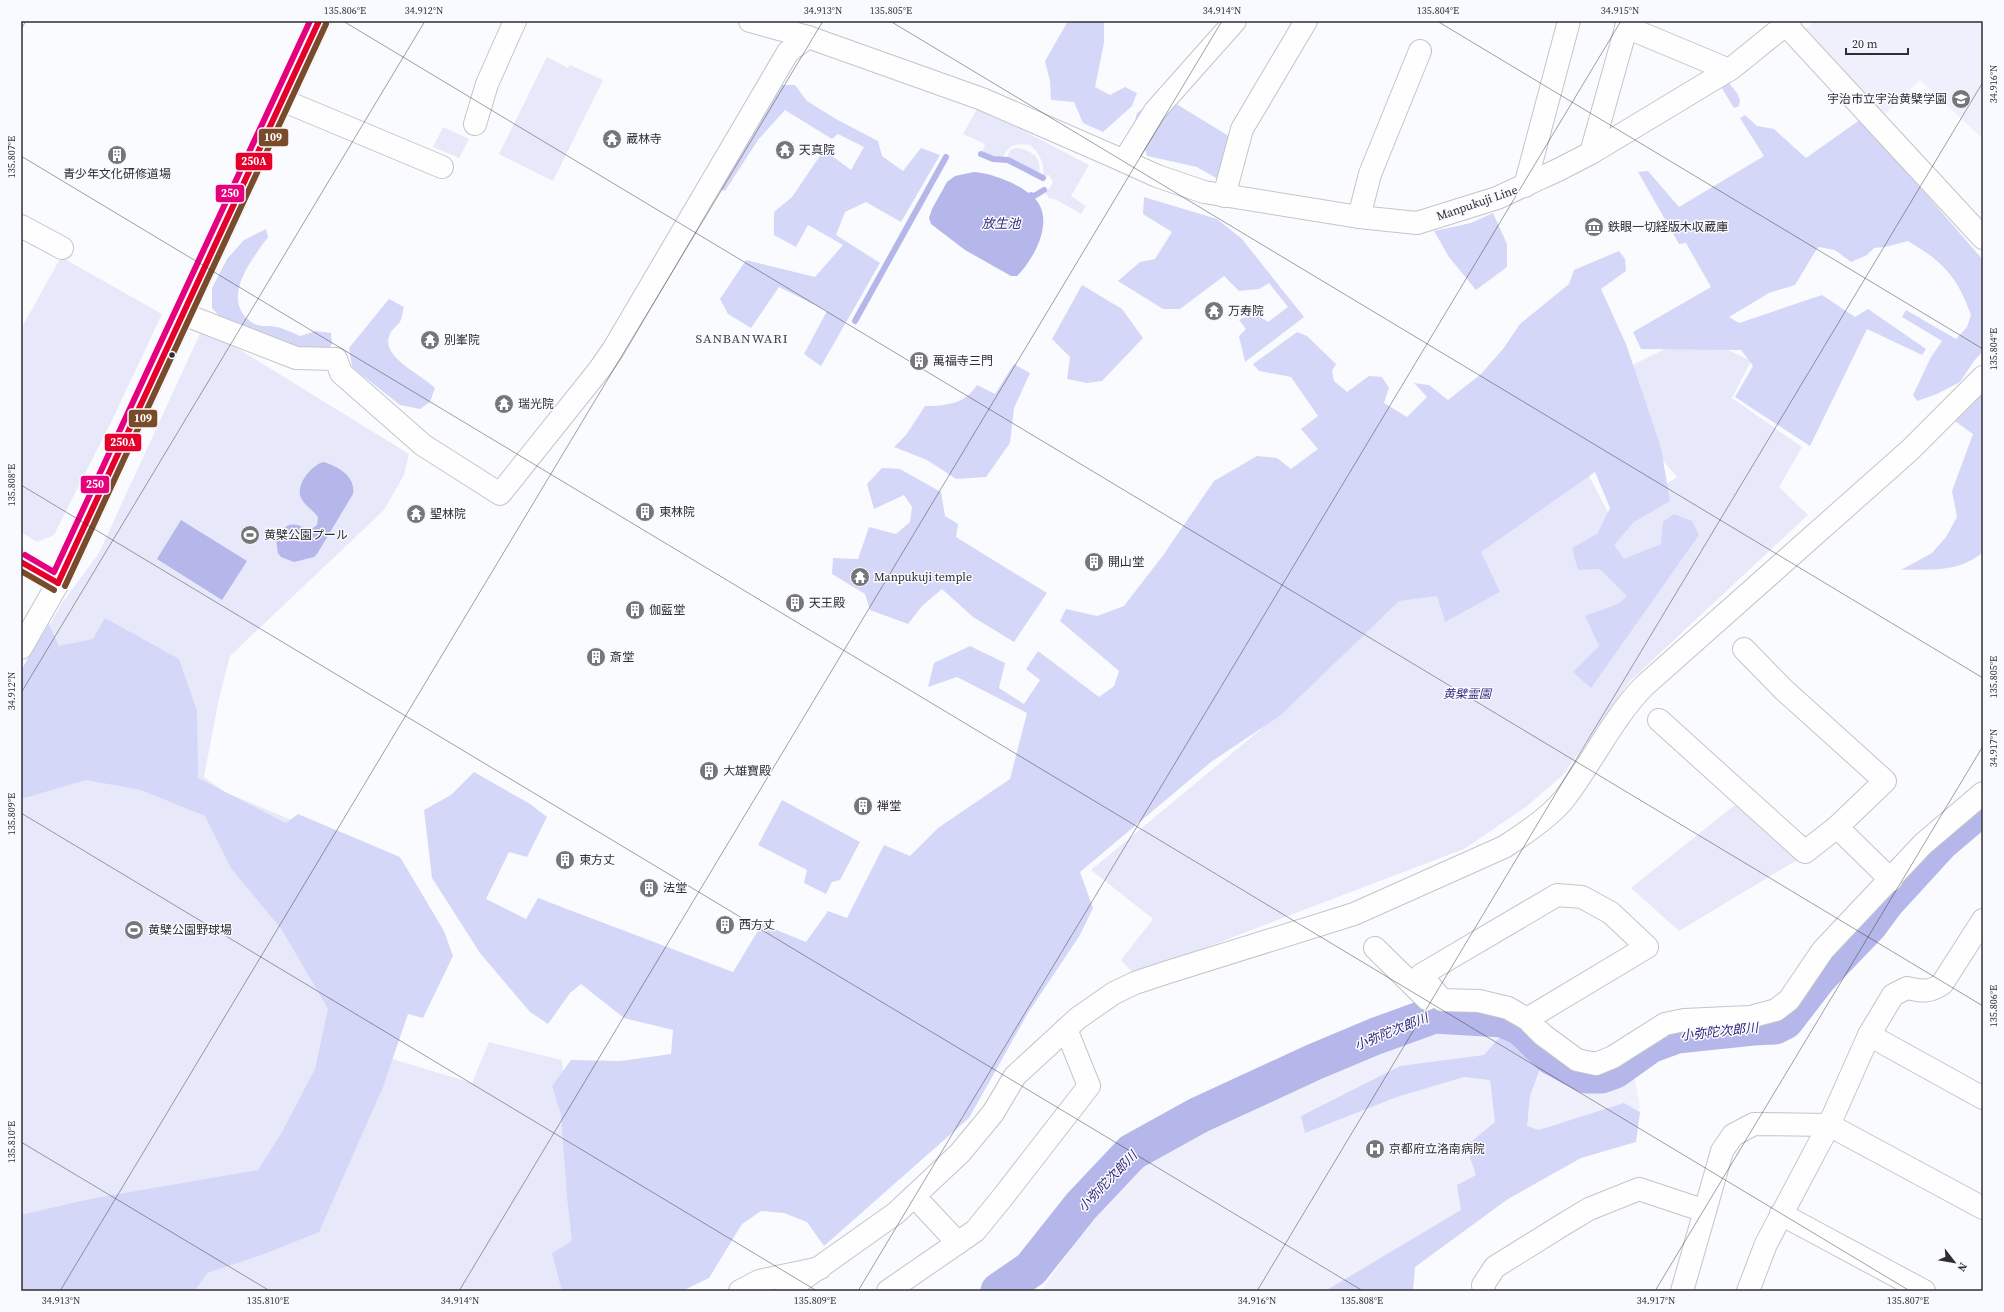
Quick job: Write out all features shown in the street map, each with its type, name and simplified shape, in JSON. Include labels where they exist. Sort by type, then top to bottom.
[{"type":"street","points":[[21,648],[58,583],[319,21]]},
{"type":"street","points":[[475,124],[487,84],[515,21]]},
{"type":"street","name":"Manpukuji Line","points":[[750,21],[808,37],[982,99],[1175,183],[1224,196],[1359,217],[1417,223],[1475,206],[1525,186],[1590,153],[1728,70],[1788,23]]},
{"type":"street","points":[[1124,161],[1155,111],[1235,21]]},
{"type":"street","points":[[1224,196],[1242,129],[1306,21]]},
{"type":"street","points":[[1525,186],[1569,21]]},
{"type":"street","points":[[1788,23],[1983,238]]},
{"type":"street","points":[[1590,153],[1627,24],[1728,70]]},
{"type":"street","points":[[183,314],[296,358],[336,359],[341,373],[423,445],[500,494],[603,365],[788,52],[808,37]]},
{"type":"street","points":[[1359,217],[1370,174],[1420,51]]},
{"type":"street","points":[[282,100],[442,167]]},
{"type":"street","points":[[21,226],[62,248]]},
{"type":"street","points":[[786,1291],[896,1213],[960,1153],[993,1113],[1016,1076],[1078,1018],[1114,993],[1135,983],[1354,914],[1504,848],[1524,834],[1564,799],[1630,700],[1644,686],[1910,450],[1983,377]]},
{"type":"street","points":[[21,562],[58,583]]},
{"type":"street","points":[[1659,720],[1805,852],[1837,828],[1884,781],[1784,690],[1744,649]]},
{"type":"street","points":[[1375,948],[1431,1003],[1442,1000],[1479,1001],[1508,1008],[1528,1020],[1543,1035],[1577,1060],[1596,1064],[1613,1057],[1665,1024],[1684,1020],[1750,1017],[1776,1010],[1789,1000],[1823,950],[1891,880],[1923,844],[1983,793]]},
{"type":"street","points":[[1837,828],[1891,880]]},
{"type":"street","points":[[1442,1000],[1421,975],[1557,895],[1582,897],[1611,913],[1647,947],[1528,1020]]},
{"type":"street","points":[[1748,1291],[1766,1244],[1829,1125],[1869,1035],[1893,995],[1907,988],[1924,992],[1934,990],[1942,984],[1983,920]]},
{"type":"street","points":[[888,1291],[974,1231],[1002,1198],[1089,1086],[1066,1029]]},
{"type":"street","points":[[1869,1035],[1983,1098]]},
{"type":"street","points":[[1682,1291],[1722,1151],[1733,1135],[1754,1124],[1829,1125],[1983,1208]]},
{"type":"street","points":[[1484,1291],[1483,1285],[1495,1267],[1589,1209],[1639,1189],[1705,1211]]},
{"type":"street","points":[[914,1196],[958,1243]]},
{"type":"street","points":[[1781,1214],[1924,1291]]},
{"type":"street","points":[[740,1291],[759,1281],[821,1267]]},
{"type":"shaded area","points":[[1068,21],[1104,21],[1104,43],[1095,87],[1110,95],[1125,87],[1137,93],[1132,106],[1103,132],[1083,123],[1074,102],[1051,100],[1050,81],[1045,61]]},
{"type":"shaded area","name":"宇治市立宇治黄檗学園","points":[[1814,21],[1983,21],[1983,139],[1920,80],[1882,117],[1806,30]]},
{"type":"shaded area","points":[[1729,83],[1737,93],[1740,100],[1739,106],[1734,108],[1721,87]]},
{"type":"shaded area","points":[[777,85],[795,85],[807,101],[836,119],[878,141],[882,156],[903,171],[921,148],[940,155],[901,222],[866,202],[845,212],[836,235],[880,263],[821,366],[804,354],[827,311],[779,287],[751,328],[728,314],[720,299],[746,260],[815,277],[843,245],[808,225],[796,247],[774,235],[774,212],[792,197],[824,150],[851,170],[864,147],[838,134],[832,139],[785,110],[758,140],[725,191],[717,189]]},
{"type":"shaded area","points":[[1157,98],[1178,105],[1232,138],[1226,172],[1216,178],[1197,167],[1147,156],[1142,139],[1132,131],[1137,113]]},
{"type":"shaded area","points":[[1745,115],[1757,126],[1774,129],[1806,158],[1861,119],[1983,260],[1983,351],[1974,361],[1960,382],[1937,394],[1917,401],[1913,395],[1931,357],[1942,341],[1902,317],[1906,310],[1956,339],[1967,327],[1971,315],[1960,290],[1947,271],[1931,256],[1908,241],[1885,247],[1874,248],[1867,255],[1851,262],[1835,250],[1818,247],[1795,285],[1769,293],[1729,317],[1739,323],[1822,295],[1855,317],[1868,309],[1926,349],[1922,355],[1867,329],[1810,446],[1735,397],[1753,366],[1741,350],[1641,349],[1633,332],[1711,287],[1686,243],[1679,244],[1638,172],[1648,171],[1679,207],[1764,156],[1740,118]]},
{"type":"shaded area","points":[[1144,197],[1217,219],[1242,239],[1304,317],[1245,362],[1239,336],[1246,329],[1239,320],[1254,315],[1268,322],[1288,307],[1269,283],[1259,289],[1239,291],[1224,276],[1180,309],[1163,309],[1118,281],[1140,262],[1155,259],[1172,232],[1143,214]]},
{"type":"shaded area","points":[[1493,213],[1507,244],[1507,267],[1476,290],[1449,257],[1434,231],[1471,223]]},
{"type":"shaded area","points":[[266,229],[268,237],[242,278],[238,301],[242,312],[256,325],[277,327],[300,336],[316,331],[331,333],[332,344],[325,354],[309,354],[228,326],[212,308],[212,288],[227,259],[244,240]]},
{"type":"shaded area","points":[[1619,251],[1625,259],[1626,271],[1601,289],[1626,344],[1661,448],[1670,501],[1634,522],[1614,545],[1624,559],[1661,544],[1663,522],[1674,514],[1692,521],[1699,535],[1591,688],[1573,672],[1599,646],[1585,616],[1618,604],[1627,596],[1600,569],[1578,570],[1572,548],[1597,534],[1610,508],[1595,472],[1481,552],[1500,592],[1445,622],[1437,596],[1399,601],[1281,715],[1211,762],[1080,872],[1093,908],[1080,935],[1028,1013],[969,1118],[824,1246],[807,1222],[784,1213],[761,1211],[742,1224],[709,1278],[682,1291],[562,1291],[552,1253],[572,1241],[561,1114],[552,1086],[571,1060],[620,1061],[671,1054],[673,1030],[624,1018],[581,984],[570,993],[548,1024],[530,1012],[480,953],[432,878],[424,810],[451,795],[474,772],[530,804],[547,817],[527,857],[509,852],[486,899],[526,919],[538,898],[733,972],[762,924],[806,942],[828,911],[847,918],[884,845],[910,856],[938,828],[1010,779],[1027,713],[957,677],[928,687],[934,663],[970,646],[1005,663],[999,688],[1024,704],[1040,680],[1026,669],[1038,651],[1099,697],[1114,686],[1119,671],[1060,621],[1066,609],[1097,616],[1124,606],[1164,554],[1214,481],[1257,456],[1277,458],[1291,469],[1318,449],[1301,429],[1318,416],[1291,377],[1259,371],[1253,364],[1297,332],[1307,336],[1336,364],[1332,371],[1334,381],[1347,392],[1369,376],[1382,377],[1389,388],[1384,403],[1407,417],[1427,397],[1414,383],[1429,385],[1448,400],[1481,374],[1503,349],[1520,324],[1569,284],[1574,270]]},
{"type":"shaded area","points":[[1082,285],[1122,309],[1143,338],[1102,381],[1087,383],[1067,379],[1070,357],[1052,339]]},
{"type":"shaded area","points":[[389,299],[404,307],[400,322],[390,334],[388,342],[391,350],[396,358],[404,365],[435,388],[430,402],[420,409],[400,405],[352,367],[349,348]]},
{"type":"shaded area","points":[[1014,364],[1030,373],[1014,408],[1010,443],[986,477],[956,479],[927,460],[894,447],[906,435],[925,406],[954,403],[967,396],[977,385],[995,394]]},
{"type":"shaded area","points":[[1983,391],[1983,552],[1974,559],[1954,567],[1901,570],[1932,553],[1946,537],[1957,517],[1952,491],[1973,434],[1955,421]]},
{"type":"shaded area","points":[[882,468],[900,469],[941,492],[945,516],[958,524],[956,537],[1047,593],[1014,642],[973,617],[942,589],[922,606],[908,624],[870,610],[865,594],[832,574],[833,558],[858,559],[869,527],[896,534],[910,522],[912,507],[904,495],[874,509],[867,484]]},
{"type":"shaded area","points":[[105,618],[179,659],[197,711],[198,778],[286,823],[298,814],[400,857],[444,931],[453,956],[423,1018],[408,1014],[383,1087],[319,1232],[264,1254],[207,1273],[195,1291],[21,1291],[21,1215],[90,1199],[258,1170],[282,1132],[315,1069],[328,1009],[282,930],[231,868],[205,816],[141,790],[86,780],[21,799],[21,670],[49,624],[59,646],[93,639]]},
{"type":"shaded area","points":[[782,800],[860,842],[840,880],[832,882],[826,894],[804,883],[807,870],[758,845]]},
{"type":"shaded area","name":"京都府立洛南病院","points":[[1474,1023],[1503,1028],[1520,1039],[1551,1067],[1568,1086],[1585,1088],[1615,1080],[1633,1069],[1640,1108],[1409,1261],[1390,1291],[1041,1291],[1090,1221],[1145,1162],[1377,1048],[1439,1025]]},
{"type":"shaded area","points":[[1504,1032],[1529,1049],[1542,1063],[1530,1096],[1527,1126],[1539,1130],[1624,1103],[1640,1112],[1636,1142],[1581,1158],[1508,1199],[1415,1267],[1413,1291],[1325,1291],[1461,1210],[1457,1185],[1476,1175],[1466,1146],[1495,1122],[1490,1080],[1464,1077],[1397,1097],[1305,1133],[1301,1116],[1400,1066],[1484,1055]]},
{"type":"green space","points":[[547,57],[568,68],[570,65],[603,80],[553,181],[499,154]]},
{"type":"green space","points":[[978,107],[1089,165],[1071,196],[1086,206],[1081,214],[1057,200],[1049,198],[1044,190],[1050,188],[1053,182],[1049,175],[1043,176],[1041,159],[1030,145],[1017,144],[1008,149],[1003,157],[993,156],[982,152],[985,145],[983,143],[963,134]]},
{"type":"green space","points":[[443,127],[469,139],[459,158],[433,147]]},
{"type":"green space","points":[[1020,148],[1030,152],[1037,158],[1040,168],[1039,173],[1007,158],[1010,150]]},
{"type":"green space","points":[[61,257],[162,314],[114,416],[54,535],[37,542],[21,532],[21,329]]},
{"type":"green space","points":[[203,327],[409,454],[404,475],[384,510],[230,656],[219,698],[204,777],[225,792],[393,863],[327,1156],[21,1291],[21,675],[62,603],[99,553]]},
{"type":"green space","name":"黄檗霊園","points":[[1665,349],[1726,349],[1751,361],[1732,398],[1802,447],[1779,487],[1808,515],[1630,681],[1563,775],[1526,807],[1464,849],[1238,935],[1136,976],[1121,960],[1153,919],[1091,870],[1260,730],[1390,597],[1589,476],[1612,520],[1677,477],[1649,445],[1622,370]]},
{"type":"green space","points":[[1740,801],[1797,860],[1679,931],[1631,888]]},
{"type":"green space","points":[[489,1042],[562,1060],[582,1291],[167,1291],[386,1057],[472,1083]]},
{"type":"water","name":"放生池","points":[[974,172],[983,173],[1010,182],[1030,194],[1039,204],[1043,222],[1039,242],[1029,261],[1017,276],[1011,276],[965,250],[931,224],[929,218],[932,209],[947,182],[955,176]]},
{"type":"water","points":[[324,462],[341,470],[349,478],[352,483],[353,494],[317,554],[314,557],[294,562],[281,557],[278,553],[276,540],[279,533],[287,526],[294,524],[310,530],[317,525],[318,517],[301,498],[300,487],[302,481],[310,471],[314,467]]},
{"type":"water","points":[[181,520],[247,561],[222,600],[157,559]]},
{"type":"waterway","points":[[981,154],[993,159],[1008,160],[1043,178]]},
{"type":"waterway","points":[[855,321],[946,157]]},
{"type":"waterway","points":[[1031,195],[1034,196],[1044,190]]},
{"type":"waterway","name":"小弥陀次郎川","points":[[999,1291],[1031,1269],[1081,1206],[1132,1152],[1199,1115],[1314,1062],[1376,1036],[1434,1015],[1503,1019],[1521,1027],[1551,1056],[1586,1075],[1601,1075],[1615,1070],[1650,1045],[1677,1035],[1775,1026],[1785,1021],[1819,977],[1869,925],[1886,902],[1940,843],[1974,814]]},
{"type":"transit line","name":"250","points":[[25,555],[54,572],[310,21]]},
{"type":"transit line","name":"250A","points":[[58,583],[319,21]]},
{"type":"transit line","name":"109","points":[[65,586],[326,24]]},
{"type":"transit line","name":"250A","points":[[21,562],[58,583]]},
{"type":"transit line","name":"109","points":[[21,571],[54,590]]},
{"type":"place","name":"宇治市立宇治黄檗学園","points":[[1961,99]]},
{"type":"place","name":"蔵林寺","points":[[612,139]]},
{"type":"place","name":"天真院","points":[[785,150]]},
{"type":"place","name":"青少年文化研修道場","points":[[117,155]]},
{"type":"place","name":"鉄眼一切経版木収蔵庫","points":[[1594,227]]},
{"type":"place","name":"万寿院","points":[[1214,311]]},
{"type":"place","name":"別峯院","points":[[430,340]]},
{"type":"place","name":"萬福寺三門","points":[[919,361]]},
{"type":"place","name":"瑞光院","points":[[504,404]]},
{"type":"place","name":"東林院","points":[[645,512]]},
{"type":"place","name":"聖林院","points":[[416,514]]},
{"type":"place","name":"黄檗公園プール","points":[[250,535]]},
{"type":"place","name":"開山堂","points":[[1094,562]]},
{"type":"place","name":"Manpukuji temple","points":[[860,577]]},
{"type":"place","name":"天王殿","points":[[795,603]]},
{"type":"place","name":"伽藍堂","points":[[635,610]]},
{"type":"place","name":"斎堂","points":[[596,657]]},
{"type":"place","name":"大雄寶殿","points":[[709,771]]},
{"type":"place","name":"禅堂","points":[[863,806]]},
{"type":"place","name":"東方丈","points":[[565,860]]},
{"type":"place","name":"法堂","points":[[649,888]]},
{"type":"place","name":"西方丈","points":[[725,925]]},
{"type":"place","name":"黄檗公園野球場","points":[[134,930]]},
{"type":"place","name":"京都府立洛南病院","points":[[1375,1149]]},
{"type":"district","name":"SANBANWARI","points":[[742,338]]}]
